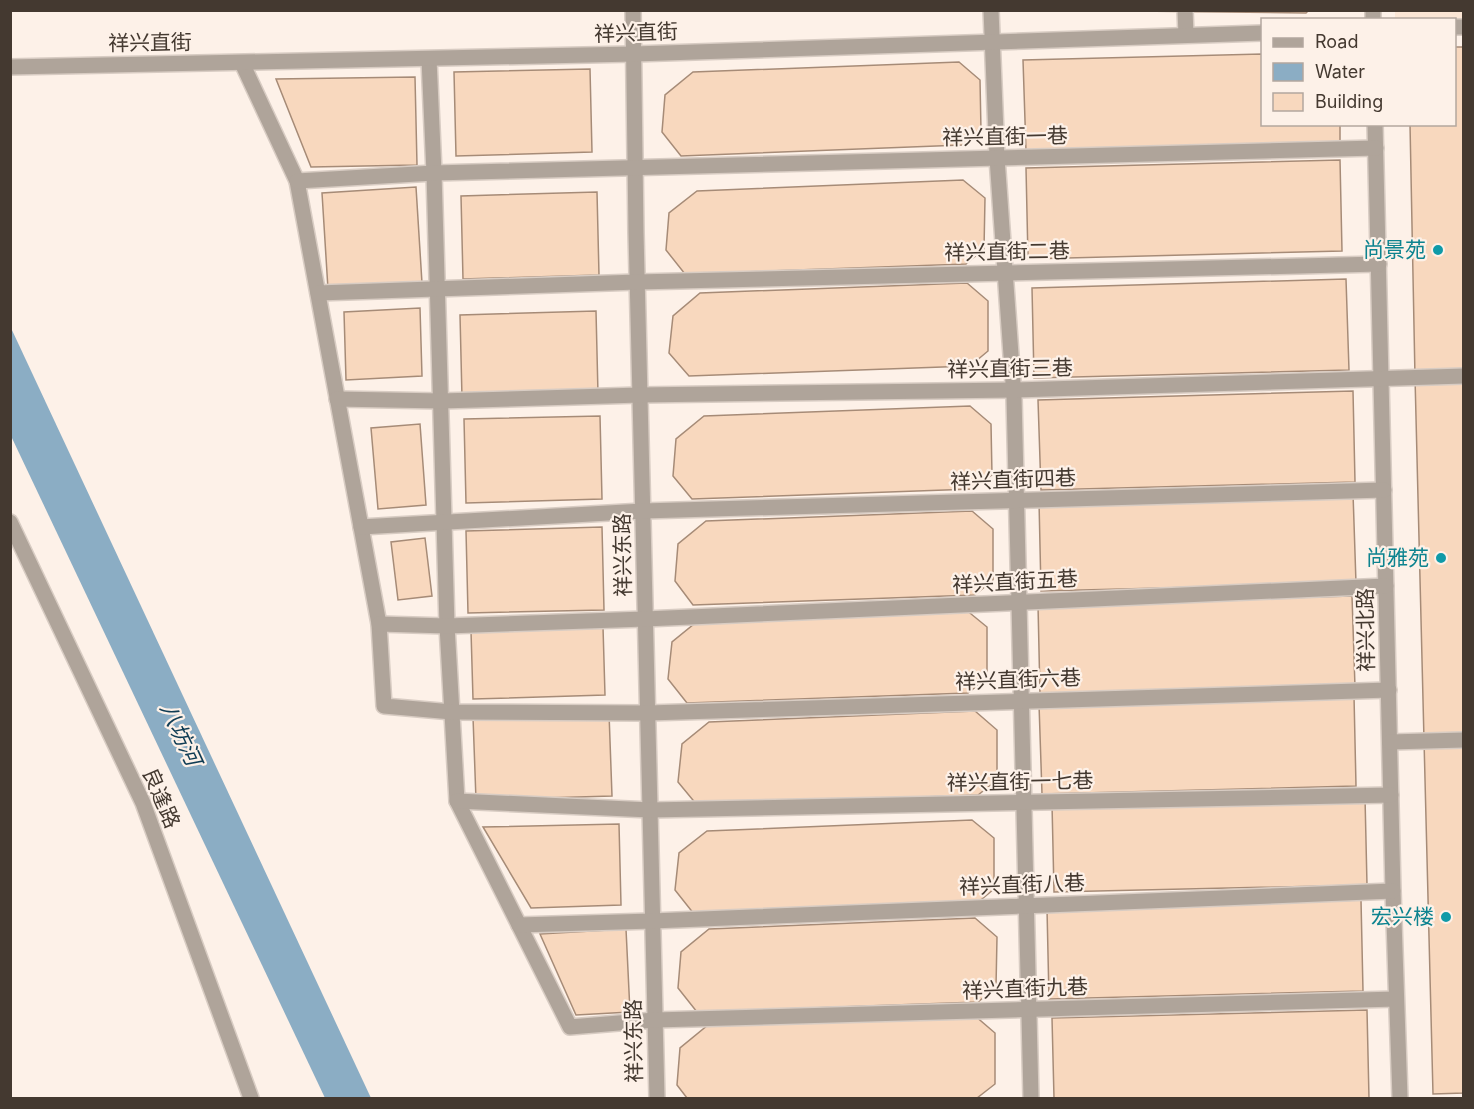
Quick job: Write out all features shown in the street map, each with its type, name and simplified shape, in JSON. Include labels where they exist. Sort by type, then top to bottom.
[{"type":"street","name":"祥兴东路","points":[[633,10],[637,282],[657,1098]]},
{"type":"street","points":[[991,10],[997,158],[1014,390],[1031,1098]]},
{"type":"street","points":[[1185,10],[1185,35]]},
{"type":"street","name":"祥兴直街","points":[[10,68],[634,54],[1261,33]]},
{"type":"street","points":[[429,59],[447,626],[457,801],[519,925]]},
{"type":"street","points":[[242,63],[297,181],[379,624]]},
{"type":"street","name":"祥兴北路","points":[[1375,126],[1400,1098]]},
{"type":"street","name":"祥兴直街一巷","points":[[297,181],[434,173],[1376,148]]},
{"type":"street","name":"祥兴直街二巷","points":[[318,293],[637,282],[1379,264]]},
{"type":"street","name":"祥兴直街三巷","points":[[338,399],[441,401],[640,395],[1014,390],[1464,376]]},
{"type":"street","name":"祥兴直街四巷","points":[[361,527],[643,512],[1384,490]]},
{"type":"street","name":"良逢路","points":[[10,522],[143,803],[250,1098]]},
{"type":"street","name":"祥兴直街五巷","points":[[379,624],[447,626],[645,619],[1386,586]]},
{"type":"street","name":"祥兴直街六巷","points":[[379,624],[384,706],[452,712],[648,713],[1389,690]]},
{"type":"street","points":[[1390,742],[1464,740]]},
{"type":"street","name":"祥兴直街一七巷","points":[[457,801],[650,810],[1391,795]]},
{"type":"street","name":"祥兴直街八巷","points":[[519,925],[1393,891]]},
{"type":"street","name":"祥兴直街九巷","points":[[519,925],[570,1027],[655,1020],[1396,999]]},
{"type":"shaded area","points":[[1395,11],[1463,11],[1463,28],[1456,22],[1456,18],[1395,18]]},
{"type":"water","name":"八坊河","points":[[11,328],[371,1098],[325,1098],[11,436]]},
{"type":"building","points":[[1039,10],[1309,10],[1306,13]]},
{"type":"building","name":"尚景苑","points":[[1456,47],[1464,47],[1464,376],[1415,377],[1410,126],[1456,126]]},
{"type":"building","points":[[1261,54],[1261,126],[1340,126],[1340,143],[1026,151],[1023,60]]},
{"type":"building","points":[[959,62],[980,80],[981,131],[962,145],[681,156],[662,132],[665,95],[693,72]]},
{"type":"building","points":[[590,69],[592,152],[456,156],[454,72]]},
{"type":"building","points":[[415,77],[417,165],[311,167],[276,79]]},
{"type":"building","points":[[1340,160],[1342,251],[1028,259],[1026,168]]},
{"type":"building","points":[[963,180],[985,198],[984,249],[966,264],[685,274],[666,250],[669,213],[697,191]]},
{"type":"building","points":[[416,187],[422,283],[328,289],[322,193]]},
{"type":"building","points":[[597,192],[599,275],[463,279],[461,196]]},
{"type":"building","points":[[1346,279],[1349,370],[1034,378],[1032,288]]},
{"type":"building","points":[[967,283],[988,301],[988,351],[970,366],[689,376],[669,353],[673,316],[700,293]]},
{"type":"building","points":[[420,308],[422,376],[346,380],[344,312]]},
{"type":"building","points":[[596,311],[598,394],[462,398],[460,315]]},
{"type":"building","name":"尚雅苑","points":[[1464,376],[1464,739],[1424,740],[1415,377]]},
{"type":"building","points":[[1353,391],[1355,482],[1041,490],[1038,400]]},
{"type":"building","points":[[970,406],[991,424],[992,475],[973,489],[692,499],[673,476],[676,439],[704,416]]},
{"type":"building","points":[[600,416],[602,499],[466,503],[464,419]]},
{"type":"building","points":[[420,424],[426,505],[378,509],[371,428]]},
{"type":"building","points":[[1353,493],[1356,583],[1041,591],[1039,501]]},
{"type":"building","points":[[972,511],[993,529],[993,580],[975,595],[693,605],[675,581],[678,544],[706,521]]},
{"type":"building","points":[[602,527],[604,610],[468,613],[466,531]]},
{"type":"building","points":[[425,538],[432,596],[398,600],[391,542]]},
{"type":"building","points":[[1352,596],[1355,687],[1040,695],[1038,605]]},
{"type":"building","points":[[965,609],[987,627],[987,678],[968,693],[687,703],[668,679],[672,642],[699,620]]},
{"type":"building","points":[[603,627],[605,695],[473,699],[471,631]]},
{"type":"building","points":[[1354,696],[1356,786],[1042,794],[1039,704]]},
{"type":"building","points":[[975,711],[997,730],[997,780],[978,795],[697,805],[678,782],[682,744],[709,722]]},
{"type":"building","points":[[609,713],[612,796],[476,800],[473,717]]},
{"type":"building","name":"宏兴楼","points":[[1464,739],[1464,1093],[1433,1094],[1424,740]]},
{"type":"building","points":[[1365,797],[1367,885],[1054,892],[1052,804]]},
{"type":"building","points":[[972,820],[994,838],[994,889],[976,904],[694,914],[675,890],[679,853],[707,831]]},
{"type":"building","points":[[619,824],[621,905],[531,908],[483,827]]},
{"type":"building","points":[[1361,900],[1363,991],[1049,999],[1047,909]]},
{"type":"building","points":[[975,918],[997,937],[996,987],[978,1002],[697,1012],[678,988],[681,952],[709,929]]},
{"type":"building","points":[[626,929],[630,1012],[576,1015],[540,934]]},
{"type":"building","points":[[1367,1010],[1369,1098],[1054,1098],[1052,1018]]},
{"type":"building","points":[[974,1015],[995,1033],[995,1084],[977,1098],[687,1098],[677,1085],[680,1048],[708,1025]]},
{"type":"place","name":"尚景苑","points":[[1438,250]]},
{"type":"place","name":"尚雅苑","points":[[1441,558]]},
{"type":"place","name":"宏兴楼","points":[[1446,917]]}]
